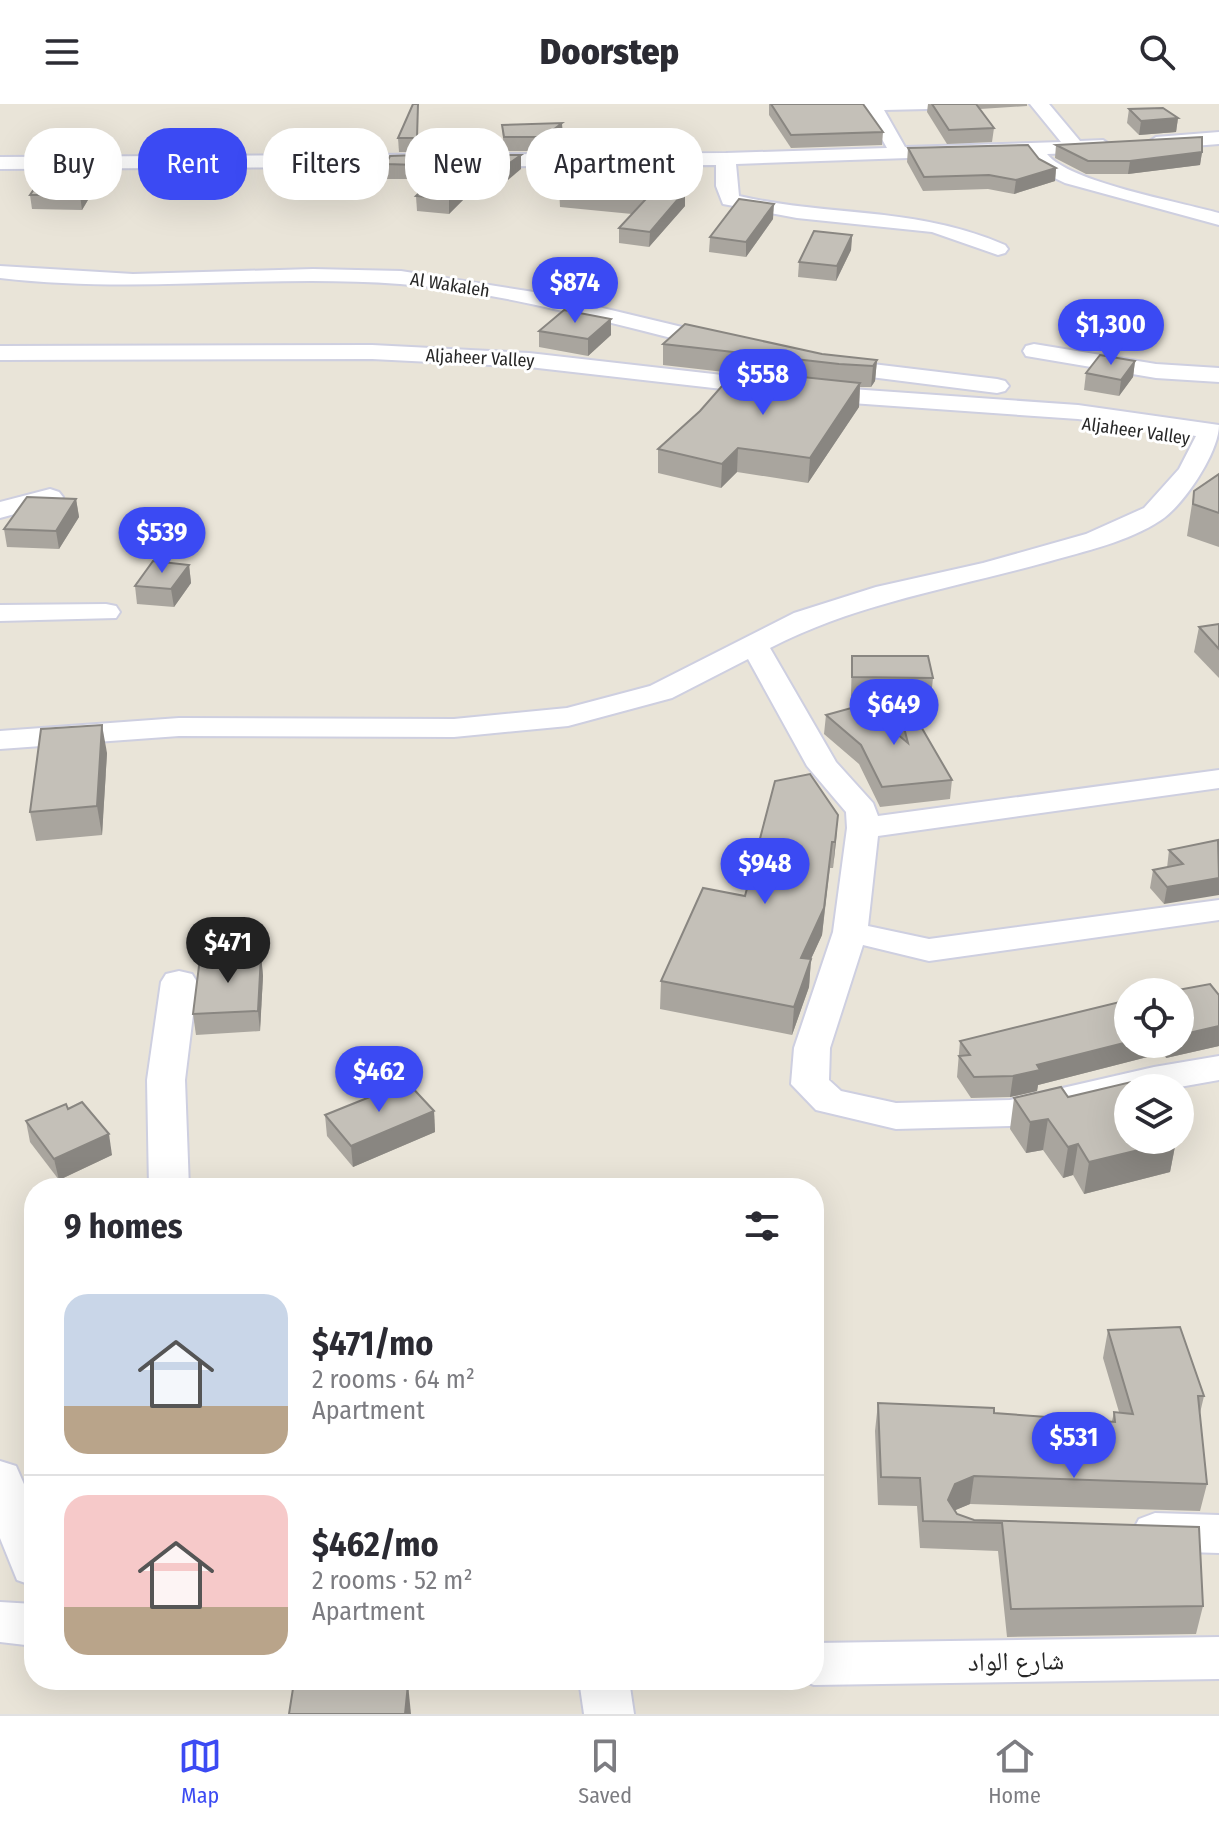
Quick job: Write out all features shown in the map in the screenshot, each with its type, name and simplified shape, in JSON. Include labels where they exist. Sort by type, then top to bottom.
[{"type":"street","points":[[899,153],[871,105],[928,104]]},
{"type":"street","points":[[1039,104],[1076,148]]},
{"type":"street","points":[[0,163],[726,159],[1076,148],[1219,138]]},
{"type":"street","points":[[1033,149],[1047,167],[1072,179],[1219,219]]},
{"type":"street","points":[[726,159],[726,186],[730,200],[754,206],[885,218],[971,235],[998,249]]},
{"type":"street","name":"Al Wakaleh","points":[[0,272],[74,279],[358,275],[409,278],[509,294],[739,347]]},
{"type":"street","points":[[1034,351],[1156,371],[1219,375]]},
{"type":"street","name":"Aljaheer Valley","points":[[0,353],[372,352],[529,360],[837,395],[1078,412],[1214,437]]},
{"type":"street","points":[[807,362],[1011,388],[1047,397],[1078,412]]},
{"type":"street","name":"Aljaheer Valley","points":[[958,404],[1214,437]]},
{"type":"street","points":[[0,740],[179,727],[454,728],[568,717],[661,692],[804,619],[886,593],[988,570],[1095,540],[1153,514],[1190,472],[1214,437]]},
{"type":"street","points":[[0,510],[50,497]]},
{"type":"street","points":[[0,613],[106,612]]},
{"type":"street","points":[[750,644],[764,659],[823,766],[862,810],[863,828],[850,932],[812,1048],[810,1084],[829,1101],[896,1116],[1010,1113],[1154,1079],[1219,1068]]},
{"type":"street","points":[[863,828],[1219,779]]},
{"type":"street","points":[[850,932],[929,950],[1219,910]]},
{"type":"street","points":[[169,1178],[166,1080],[179,982]]},
{"type":"street","points":[[0,1479],[24,1540]]},
{"type":"street","points":[[1110,1530],[1219,1534]]},
{"type":"street","name":"شارع الواد","points":[[824,1664],[1219,1658]]},
{"type":"street","points":[[605,1690],[609,1714]]},
{"type":"building","points":[[413,104],[418,104],[417,128],[405,128],[405,138],[398,138]]},
{"type":"building","points":[[771,104],[863,104],[883,132],[791,135]]},
{"type":"building","points":[[932,104],[976,104],[994,128],[949,130]]},
{"type":"building","points":[[1163,108],[1178,118],[1141,121],[1129,109]]},
{"type":"building","points":[[562,123],[556,128],[526,128],[526,137],[510,137],[510,128],[502,128],[502,125]]},
{"type":"building","points":[[1202,137],[1202,152],[1130,161],[1088,161],[1056,145]]},
{"type":"building","points":[[1028,145],[1039,159],[1056,168],[1016,180],[989,175],[924,177],[908,148]]},
{"type":"building","points":[[405,155],[405,165],[389,164],[390,156]]},
{"type":"building","points":[[510,155],[521,155],[510,163]]},
{"type":"building","points":[[739,199],[774,204],[746,242],[710,237]]},
{"type":"building","points":[[645,200],[677,200],[650,232],[619,228]]},
{"type":"building","points":[[814,231],[852,235],[837,266],[799,262]]},
{"type":"building","points":[[564,310],[611,319],[588,339],[539,331]]},
{"type":"building","points":[[685,324],[822,354],[877,360],[873,366],[839,364],[663,344]]},
{"type":"building","points":[[1100,355],[1135,361],[1121,380],[1086,373]]},
{"type":"building","points":[[736,370],[860,383],[810,458],[738,448],[722,464],[658,449],[700,411]]},
{"type":"building","points":[[1219,474],[1219,513],[1193,504],[1194,491]]},
{"type":"building","points":[[27,497],[76,499],[56,531],[4,529]]},
{"type":"building","points":[[153,561],[189,565],[171,589],[135,586]]},
{"type":"building","points":[[1219,624],[1219,649],[1199,627]]},
{"type":"building","points":[[852,656],[928,656],[933,678],[852,677]]},
{"type":"building","points":[[905,699],[952,780],[882,787],[861,745],[826,715],[862,705],[908,743],[897,701]]},
{"type":"building","points":[[102,725],[97,806],[30,812],[41,729]]},
{"type":"building","points":[[810,774],[838,815],[824,908],[801,958],[811,959],[794,1007],[661,981],[703,888],[745,896],[775,781]]},
{"type":"building","points":[[1218,840],[1219,878],[1167,887],[1153,870],[1183,864],[1169,850]]},
{"type":"building","points":[[261,955],[258,1011],[193,1014],[200,958]]},
{"type":"building","points":[[1210,984],[1219,995],[1219,1026],[1194,1032],[1194,987]]},
{"type":"building","points":[[1114,1003],[1114,1046],[1037,1065],[1040,1070],[1013,1076],[974,1077],[959,1056],[970,1055],[960,1041]]},
{"type":"building","points":[[407,1082],[434,1111],[351,1146],[325,1115]]},
{"type":"building","points":[[1114,1086],[1114,1154],[1122,1154],[1089,1162],[1078,1144],[1068,1147],[1048,1119],[1030,1122],[1014,1098],[1061,1087],[1068,1097]]},
{"type":"building","points":[[82,1102],[109,1134],[54,1159],[26,1121],[66,1104],[68,1109]]},
{"type":"building","points":[[1180,1327],[1204,1396],[1198,1396],[1207,1484],[974,1476],[955,1484],[948,1500],[957,1514],[974,1520],[1199,1527],[1203,1606],[1011,1609],[1002,1523],[923,1521],[920,1478],[881,1477],[878,1403],[994,1408],[994,1413],[1115,1422],[1114,1412],[1133,1414],[1108,1330]]},
{"type":"building","points":[[293,1690],[407,1690],[405,1714],[289,1714]]}]
